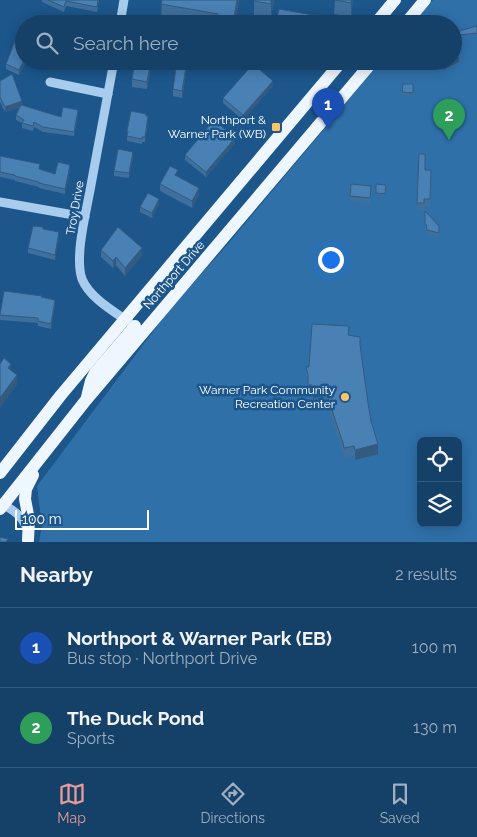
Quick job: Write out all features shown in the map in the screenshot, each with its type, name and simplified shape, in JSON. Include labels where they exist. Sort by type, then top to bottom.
[{"type":"main road","points":[[382,15],[395,0]]},
{"type":"main road","points":[[412,15],[425,0]]},
{"type":"main road","name":"Northport Drive","points":[[134,326],[335,70]]},
{"type":"main road","name":"Northport Drive","points":[[0,474],[61,395],[134,326],[365,70]]},
{"type":"main road","points":[[1,506],[86,400],[95,373],[134,326]]},
{"type":"main road","points":[[28,541],[29,520],[25,499],[26,489],[62,429]]},
{"type":"street","points":[[122,15],[124,0]]},
{"type":"street","name":"Troy Drive","points":[[112,70],[85,217],[79,262],[82,280],[94,295],[134,326]]},
{"type":"street","points":[[50,82],[108,94]]},
{"type":"street","points":[[0,202],[85,217]]},
{"type":"street","points":[[1,506],[20,516],[24,521],[28,530],[28,541]]},
{"type":"shaded area","points":[[433,0],[477,0],[477,542],[39,542],[42,526],[37,486],[170,309],[227,245],[373,70],[462,70],[462,15],[420,15]]},
{"type":"building","points":[[48,0],[98,0],[97,7],[66,1],[64,7]]},
{"type":"building","points":[[162,0],[237,0],[234,15],[218,15],[161,4]]},
{"type":"building","points":[[271,0],[271,4],[254,1]]},
{"type":"building","points":[[335,0],[351,0],[351,3]]},
{"type":"building","points":[[279,9],[313,15],[278,15]]},
{"type":"building","points":[[477,26],[477,33],[462,35],[462,30]]},
{"type":"building","points":[[15,41],[15,68],[6,64]]},
{"type":"building","points":[[134,70],[149,70],[147,82],[132,79]]},
{"type":"building","points":[[176,70],[186,70],[182,91],[173,89]]},
{"type":"building","points":[[248,70],[260,70],[273,81],[243,115],[223,98]]},
{"type":"building","points":[[12,74],[22,101],[5,107],[0,97],[0,81]]},
{"type":"building","points":[[403,84],[413,84],[413,93],[402,92]]},
{"type":"building","points":[[21,105],[61,117],[63,107],[78,110],[74,132],[43,127],[34,122],[33,126],[22,123],[24,120],[16,115]]},
{"type":"building","points":[[131,111],[148,116],[145,137],[142,137],[142,139],[127,136]]},
{"type":"building","points":[[214,120],[235,138],[206,172],[185,155]]},
{"type":"building","points":[[118,149],[133,152],[129,173],[114,171]]},
{"type":"building","points":[[419,154],[425,154],[425,170],[431,170],[430,199],[424,199],[424,203],[417,203]]},
{"type":"building","points":[[0,156],[40,164],[39,169],[55,174],[58,162],[70,165],[65,189],[0,172]]},
{"type":"building","points":[[170,166],[178,170],[175,175],[199,188],[192,201],[160,184]]},
{"type":"building","points":[[351,184],[371,186],[370,198],[350,196]]},
{"type":"building","points":[[376,184],[386,185],[385,194],[376,193]]},
{"type":"building","points":[[148,193],[159,199],[152,213],[140,207]]},
{"type":"building","points":[[425,211],[439,226],[439,233],[427,230]]},
{"type":"building","points":[[33,226],[59,232],[55,255],[28,248]]},
{"type":"building","points":[[118,227],[142,248],[125,268],[116,257],[113,261],[101,250]]},
{"type":"building","points":[[4,291],[42,296],[55,300],[51,324],[38,321],[38,318],[0,315]]},
{"type":"building","name":"Warner Park Community Recreation Center","points":[[312,324],[349,326],[348,335],[360,337],[371,421],[378,444],[355,450],[354,446],[344,448],[324,386],[313,390],[312,385],[308,385],[306,367],[309,367]]},
{"type":"building","points":[[4,358],[11,364],[8,368],[17,375],[0,398],[0,364]]},
{"type":"building","points":[[0,537],[8,539],[6,542],[0,542]]},
{"type":"place","name":"Northport & Warner Park (WB)","points":[[276,127]]},
{"type":"place","name":"Northport & Warner Park (EB)","points":[[328,129]]},
{"type":"place","name":"The Duck Pond","points":[[449,140]]},
{"type":"place","name":"Warner Park Community Recreation Center","points":[[345,397]]}]
